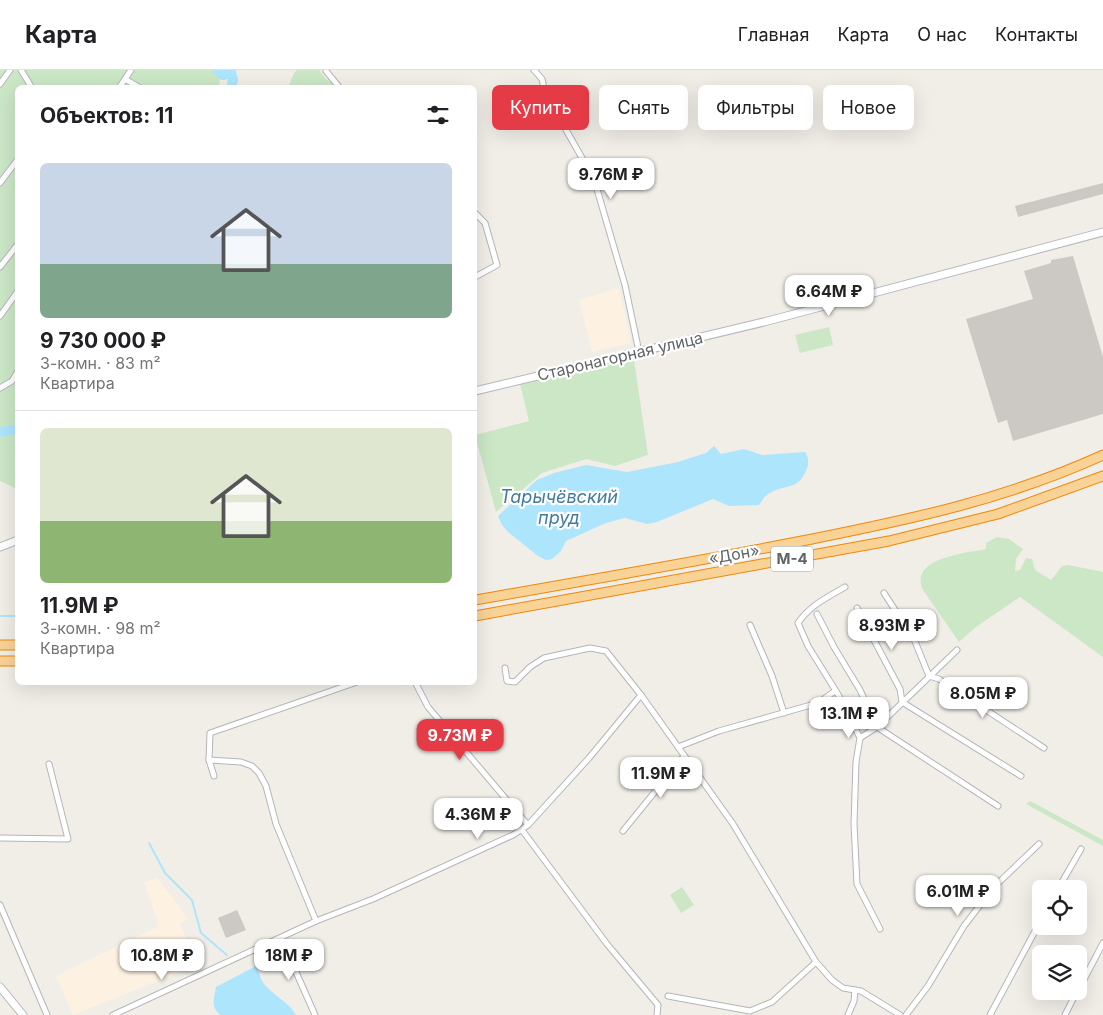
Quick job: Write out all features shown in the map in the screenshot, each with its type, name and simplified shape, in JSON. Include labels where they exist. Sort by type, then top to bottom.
[{"type":"highway","name":"«Дон»","points":[[477,600],[736,554],[880,526],[962,507],[1069,471],[1103,455]]},
{"type":"highway","name":"«Дон»","points":[[477,616],[889,541],[998,514],[1103,476]]},
{"type":"highway","points":[[0,645],[15,645]]},
{"type":"highway","points":[[0,661],[15,660]]},
{"type":"main road","name":"Старонагорная улица","points":[[477,390],[764,322],[1103,232]]},
{"type":"main road","points":[[0,546],[15,541]]},
{"type":"main road","points":[[0,987],[23,1015]]},
{"type":"street","points":[[0,84],[10,70]]},
{"type":"street","points":[[21,70],[30,85]]},
{"type":"street","points":[[121,85],[131,70]]},
{"type":"street","points":[[534,70],[542,79],[546,93],[594,179],[625,285],[639,352]]},
{"type":"street","points":[[326,71],[338,85]]},
{"type":"street","points":[[125,79],[135,85]]},
{"type":"street","points":[[0,183],[15,163]]},
{"type":"street","points":[[477,215],[485,223],[497,265],[477,276]]},
{"type":"street","points":[[0,267],[15,248]]},
{"type":"street","points":[[0,316],[15,295]]},
{"type":"street","points":[[0,388],[12,381],[15,376]]},
{"type":"street","points":[[845,587],[816,604],[805,613],[798,623],[808,646],[860,738],[856,762],[854,828],[857,884],[880,929]]},
{"type":"street","points":[[884,593],[914,638],[929,676]]},
{"type":"street","points":[[857,608],[900,689],[902,702],[1021,776]]},
{"type":"street","points":[[817,614],[860,690],[876,727],[998,806]]},
{"type":"street","points":[[750,625],[772,676],[784,713]]},
{"type":"street","points":[[505,668],[507,681],[515,682],[544,658],[590,648],[606,651],[733,824],[816,962],[832,980],[843,988],[860,991],[900,1015]]},
{"type":"street","points":[[860,738],[876,727],[957,650]]},
{"type":"street","points":[[929,676],[939,679],[1044,748]]},
{"type":"street","points":[[214,776],[209,760],[210,733],[348,685]]},
{"type":"street","points":[[417,685],[428,707],[528,825]]},
{"type":"street","points":[[678,748],[719,731],[818,703],[834,691]]},
{"type":"street","points":[[113,1015],[316,921],[373,899],[522,830],[589,758],[640,695]]},
{"type":"street","points":[[624,831],[684,756]]},
{"type":"street","points":[[209,760],[241,762],[252,766],[259,773],[266,786],[276,824],[316,921]]},
{"type":"street","points":[[0,838],[68,839],[49,764]]},
{"type":"street","points":[[522,830],[602,936],[658,1005],[657,1015]]},
{"type":"street","points":[[906,1015],[928,986],[964,926],[994,887],[1039,844]]},
{"type":"street","points":[[1063,880],[1081,849]]},
{"type":"street","points":[[0,905],[47,1015]]},
{"type":"street","points":[[990,1015],[1033,935]]},
{"type":"street","points":[[281,938],[315,1015]]},
{"type":"street","points":[[1087,973],[1103,943]]},
{"type":"street","points":[[668,996],[750,1011],[772,1002],[816,962]]},
{"type":"street","points":[[848,1015],[854,1001],[855,990]]},
{"type":"street","points":[[1065,1015],[1073,1000]]},
{"type":"shaded area","points":[[619,288],[631,343],[592,352],[579,300]]},
{"type":"shaded area","points":[[157,878],[189,919],[180,923],[198,965],[73,1015],[56,976],[159,926],[144,882]]},
{"type":"green space","points":[[0,70],[221,70],[219,85],[15,85],[15,426],[0,431]]},
{"type":"green space","points":[[297,70],[319,70],[326,79],[334,85],[289,85]]},
{"type":"green space","points":[[829,327],[833,345],[800,353],[795,335]]},
{"type":"green space","points":[[634,360],[648,455],[615,466],[586,459],[542,473],[496,512],[477,442],[477,434],[529,421],[520,384]]},
{"type":"green space","points":[[15,429],[15,488],[0,481],[0,433]]},
{"type":"green space","points":[[997,537],[1009,539],[1023,549],[1016,559],[1015,571],[1020,570],[1026,558],[1032,559],[1035,570],[1051,580],[1062,566],[1068,565],[1103,572],[1103,657],[1020,597],[976,627],[959,642],[923,590],[921,579],[924,571],[931,564],[953,555],[986,549],[986,543]]},
{"type":"green space","points":[[1030,801],[1103,840],[1103,846],[1026,804]]},
{"type":"green space","points":[[682,887],[694,905],[681,913],[670,895]]},
{"type":"water","name":"Тарычёвский пруд","points":[[714,446],[721,454],[744,449],[762,455],[805,452],[808,466],[799,482],[768,494],[759,505],[729,506],[713,499],[657,522],[647,524],[625,518],[606,523],[566,541],[561,551],[552,559],[546,560],[538,556],[508,532],[498,516],[537,480],[554,473],[586,465],[627,472],[678,462],[706,453]]},
{"type":"water","points":[[256,966],[264,984],[289,1006],[296,1015],[221,1015],[215,1009],[216,987]]},
{"type":"building","points":[[1103,183],[1103,194],[1018,217],[1015,206]]},
{"type":"building","points":[[1073,256],[1103,357],[1103,414],[1013,441],[1007,420],[998,423],[966,319],[1033,299],[1024,271],[1051,263],[1051,260]]},
{"type":"building","points":[[237,910],[246,930],[226,938],[218,918]]},
{"type":"waterway","points":[[218,70],[223,75],[231,72],[233,80],[232,85]]},
{"type":"waterway","points":[[0,432],[15,430]]},
{"type":"waterway","points":[[0,616],[15,616]]},
{"type":"waterway","points":[[149,843],[165,873],[192,900],[201,933],[227,955]]}]
